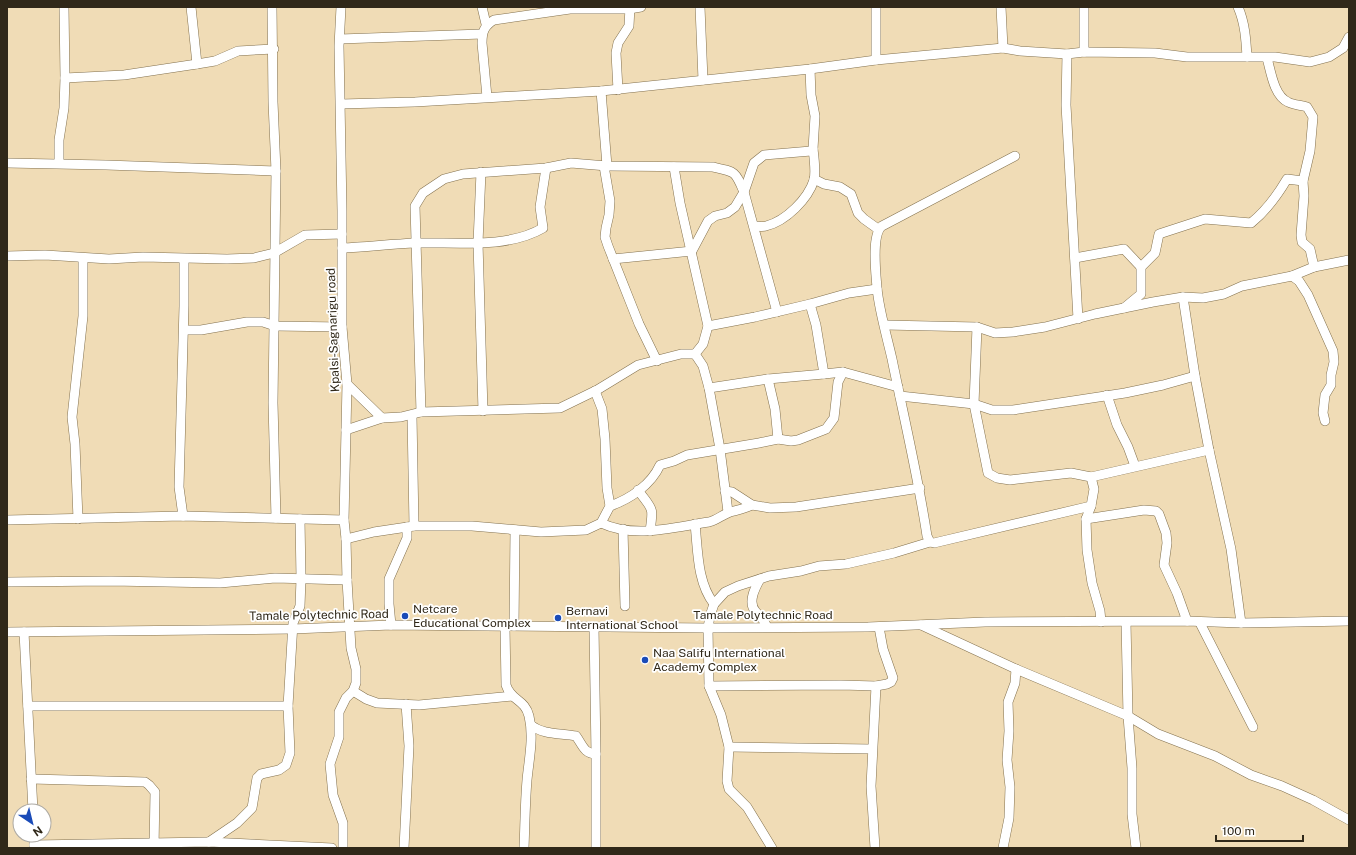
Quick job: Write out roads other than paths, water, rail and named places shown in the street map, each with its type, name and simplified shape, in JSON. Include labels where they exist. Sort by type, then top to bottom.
[{"type":"street","points":[[59,163],[59,140],[64,108],[65,78],[64,7]]},
{"type":"street","points":[[191,7],[197,64]]},
{"type":"street","points":[[272,7],[274,49],[273,102],[276,172],[273,403],[276,518]]},
{"type":"street","name":"Kpalsi-Sagnarigu road","points":[[340,7],[342,327],[347,384],[344,520],[351,648],[356,669],[356,683],[353,691]]},
{"type":"street","points":[[482,7],[486,24],[482,34],[482,43],[487,97]]},
{"type":"street","points":[[486,24],[494,20],[570,9],[641,7]]},
{"type":"street","points":[[700,7],[703,80]]},
{"type":"street","points":[[876,7],[876,60]]},
{"type":"street","points":[[1001,7],[1003,48]]},
{"type":"street","points":[[1084,7],[1084,52]]},
{"type":"street","points":[[1238,7],[1246,37],[1247,57]]},
{"type":"street","points":[[618,90],[616,53],[618,43],[629,26],[630,8]]},
{"type":"street","points":[[340,39],[482,34]]},
{"type":"street","points":[[341,104],[414,102],[618,90],[810,69],[876,60],[1003,48],[1020,51],[1067,54],[1084,52],[1155,53],[1187,57],[1275,57],[1310,62],[1330,57],[1342,48],[1349,37]]},
{"type":"street","points":[[65,78],[124,75],[215,61],[238,51],[274,49]]},
{"type":"street","points":[[1067,54],[1066,105],[1078,319]]},
{"type":"street","points":[[1267,58],[1274,84],[1281,98],[1289,103],[1306,106],[1313,117],[1310,151],[1303,181],[1304,196],[1302,242],[1310,249],[1314,267]]},
{"type":"street","points":[[754,226],[767,226],[780,220],[792,211],[802,202],[814,179],[813,149],[815,116],[811,95],[810,69]]},
{"type":"street","points":[[601,91],[610,201],[605,237],[639,324],[657,361]]},
{"type":"street","points":[[692,251],[708,221],[715,216],[732,210],[744,192],[754,163],[764,155],[811,151],[813,149]]},
{"type":"street","points":[[878,229],[1015,156]]},
{"type":"street","points":[[7,163],[59,163],[276,172]]},
{"type":"street","points":[[391,625],[389,579],[407,538],[410,526],[416,414],[417,243],[415,206],[423,193],[444,179],[463,174],[546,168],[571,163],[606,166],[713,167],[728,170],[736,174],[744,192],[777,312]]},
{"type":"street","points":[[674,167],[680,203],[708,326],[703,344],[695,354]]},
{"type":"street","points":[[342,248],[417,243],[478,243],[517,238],[532,234],[542,228],[540,208],[546,168]]},
{"type":"street","points":[[481,172],[478,243],[483,411]]},
{"type":"street","points":[[814,179],[824,184],[840,187],[851,194],[858,213],[878,229]]},
{"type":"street","points":[[1141,267],[1155,253],[1159,234],[1205,218],[1251,223],[1263,213],[1272,202],[1287,179],[1303,181]]},
{"type":"street","points":[[878,229],[875,248],[877,289],[920,488],[927,536],[930,542]]},
{"type":"street","points":[[7,256],[45,255],[127,259],[143,257],[184,259],[254,258],[274,253],[305,235],[342,234]]},
{"type":"street","points":[[1075,258],[1124,249],[1141,267],[1141,294],[1123,309]]},
{"type":"street","points":[[613,259],[692,251]]},
{"type":"street","points":[[78,519],[75,444],[72,417],[83,316],[83,258]]},
{"type":"street","points":[[183,516],[179,487],[184,330],[184,259]]},
{"type":"street","points":[[885,324],[977,327],[995,333],[1013,332],[1045,327],[1183,297],[1203,298],[1224,294],[1242,286],[1292,276],[1314,267],[1349,260]]},
{"type":"street","points":[[1292,276],[1299,281],[1308,295],[1333,351],[1334,362],[1331,375],[1331,385],[1325,395],[1323,413],[1325,421]]},
{"type":"street","points":[[708,326],[777,312],[849,292],[877,289]]},
{"type":"street","points":[[1183,297],[1195,376],[1209,450],[1231,549],[1241,623]]},
{"type":"street","points":[[810,304],[816,325],[824,374]]},
{"type":"street","points":[[184,330],[201,330],[247,322],[263,322],[275,326],[342,327]]},
{"type":"street","points":[[977,327],[974,404],[988,473],[997,478],[1010,480],[1071,473],[1091,477],[1209,450]]},
{"type":"street","points":[[346,430],[382,418],[416,414],[560,408],[594,391],[638,365],[681,354],[695,354]]},
{"type":"street","points":[[695,354],[704,366],[709,388],[720,449],[728,512]]},
{"type":"street","points":[[709,388],[768,379],[843,372],[899,391],[974,404],[992,410],[1013,410],[1163,385],[1195,376]]},
{"type":"street","points":[[610,506],[624,501],[648,482],[656,473],[660,465],[687,455],[778,439],[791,441],[798,440],[826,429],[834,418],[838,382],[843,372]]},
{"type":"street","points":[[768,379],[778,439]]},
{"type":"street","points":[[347,384],[382,418]]},
{"type":"street","points":[[346,539],[374,532],[410,526],[472,526],[541,532],[586,530],[601,523],[610,506],[607,488],[602,409],[594,391]]},
{"type":"street","points":[[1107,395],[1117,425],[1128,447],[1135,466]]},
{"type":"street","points":[[1091,477],[1094,489],[1091,506],[1086,519],[1087,550],[1092,583],[1100,611],[1101,622]]},
{"type":"street","points":[[725,491],[732,492],[752,505],[770,508],[796,507],[920,488]]},
{"type":"street","points":[[638,490],[648,501],[653,513],[650,530]]},
{"type":"street","points":[[601,523],[639,532],[715,520],[728,512],[744,509],[752,505]]},
{"type":"street","points":[[772,848],[747,807],[729,789],[727,782],[729,747],[721,715],[709,686],[708,628],[710,616],[714,604],[725,592],[769,576],[801,571],[819,566],[846,564],[894,553],[930,542],[934,543],[1091,506]]},
{"type":"street","points":[[1086,519],[1144,510],[1156,511],[1159,514],[1166,533],[1167,543],[1164,565],[1177,593],[1186,621]]},
{"type":"street","points":[[7,520],[183,516],[344,520]]},
{"type":"street","points":[[209,842],[237,823],[252,808],[256,778],[261,774],[279,770],[286,765],[290,753],[288,706],[294,620],[300,606],[300,519]]},
{"type":"street","points":[[695,524],[702,580],[708,596],[714,604]]},
{"type":"street","points":[[623,529],[625,606]]},
{"type":"street","points":[[515,530],[506,685],[508,692],[524,704],[531,725],[532,748],[527,779],[524,848]]},
{"type":"street","points":[[7,582],[111,581],[220,583],[275,578],[347,580]]},
{"type":"street","points":[[760,579],[754,590],[752,607],[763,618],[767,627]]},
{"type":"street","name":"Tamale Polytechnic Road","points":[[7,632],[293,629],[391,625],[708,628],[879,627],[985,622],[1186,621],[1241,623],[1349,621]]},
{"type":"street","points":[[1126,622],[1128,716],[1132,768],[1132,814],[1136,848]]},
{"type":"street","points":[[1200,622],[1253,727]]},
{"type":"street","points":[[920,624],[1016,670],[1128,716],[1158,734],[1215,756],[1250,775],[1282,786],[1313,800],[1349,820]]},
{"type":"street","points":[[594,626],[596,848]]},
{"type":"street","points":[[709,686],[876,686],[887,684],[891,682],[893,678],[883,649],[879,627]]},
{"type":"street","points":[[24,632],[32,803]]},
{"type":"street","points":[[1003,848],[1009,818],[1010,787],[1007,760],[1010,731],[1008,702],[1015,683],[1016,670]]},
{"type":"street","points":[[875,848],[871,786],[876,686]]},
{"type":"street","points":[[343,848],[343,823],[333,795],[330,764],[339,737],[339,712],[346,698],[353,691],[366,699],[377,703],[419,705],[512,696]]},
{"type":"street","points":[[404,848],[410,746],[406,704]]},
{"type":"street","points":[[28,706],[288,706]]},
{"type":"street","points":[[531,725],[536,729],[543,731],[576,736],[587,752],[590,754],[596,754]]},
{"type":"street","points":[[729,747],[872,749]]},
{"type":"street","points":[[31,779],[145,782],[150,785],[155,792],[155,846]]},
{"type":"street","points":[[34,847],[155,846],[209,842],[332,848]]},
{"type":"place","name":"Netcare Educational Complex","points":[[405,616]]},
{"type":"place","name":"Bernavi International School","points":[[558,618]]},
{"type":"place","name":"Naa Salifu International Academy Complex","points":[[645,660]]}]
